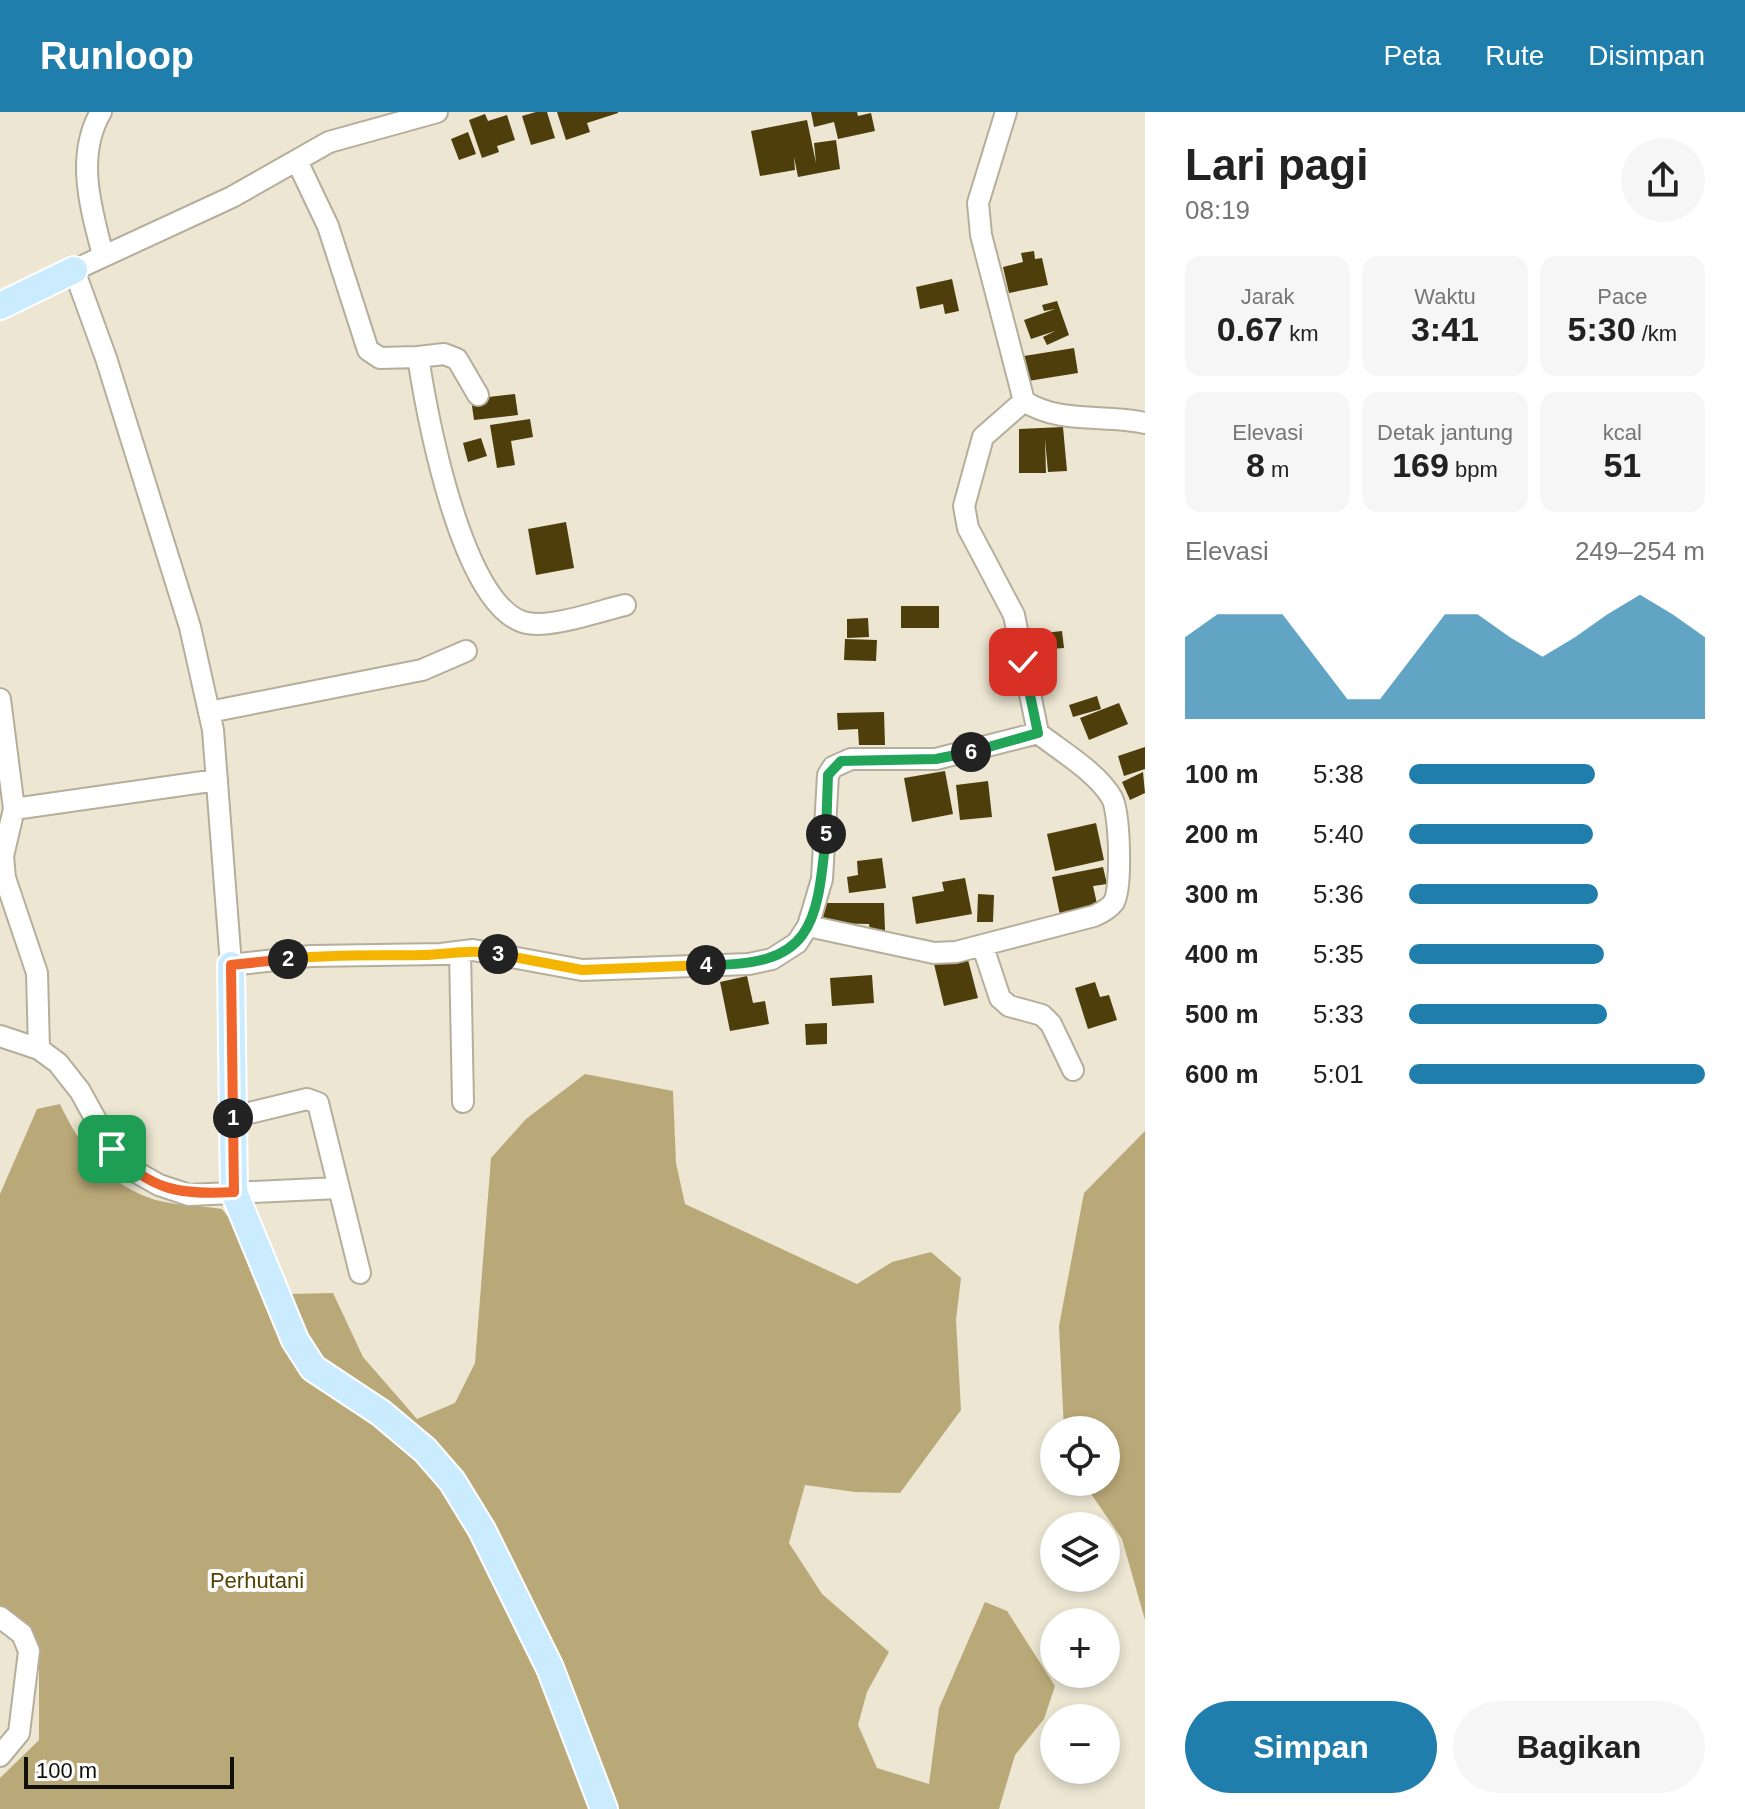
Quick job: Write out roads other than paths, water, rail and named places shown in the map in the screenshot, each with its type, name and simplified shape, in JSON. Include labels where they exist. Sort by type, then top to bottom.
[{"type":"main road","points":[[0,306],[74,270]]},
{"type":"main road","points":[[231,965],[234,1192],[305,1360],[381,1413],[425,1450],[452,1481],[482,1530],[550,1668],[604,1809]]},
{"type":"street","points":[[101,112],[88,146],[88,177],[90,204],[103,255]]},
{"type":"street","points":[[437,112],[341,137],[232,197],[74,270],[167,551],[209,712],[231,965],[349,954],[460,952],[487,952],[582,970],[749,964],[785,953],[808,926],[822,879],[828,775],[833,767],[851,759],[936,759],[1038,733]]},
{"type":"street","points":[[1006,112],[978,203],[981,235],[1024,401],[1039,411],[1123,418],[1145,423]]},
{"type":"street","points":[[297,161],[328,226],[368,350],[380,358],[444,354],[457,359],[478,395]]},
{"type":"street","points":[[418,357],[442,479],[469,553],[499,605],[515,619],[533,624],[625,605]]},
{"type":"street","points":[[808,926],[934,953],[983,947],[1094,916],[1111,906],[1118,889],[1117,823],[1112,797],[1098,781],[1038,733],[1014,615],[968,528],[964,506],[983,437],[1024,401]]},
{"type":"street","points":[[209,712],[422,670],[466,651]]},
{"type":"street","points":[[0,699],[14,809],[2,856],[5,878],[37,973],[39,1049]]},
{"type":"street","points":[[14,809],[217,780]]},
{"type":"street","points":[[983,947],[1000,998],[1009,1006],[1042,1015],[1051,1024],[1073,1070]]},
{"type":"street","points":[[460,952],[463,1102]]},
{"type":"street","points":[[0,1036],[39,1049],[58,1063],[80,1091],[112,1149],[129,1168],[159,1185],[189,1195],[339,1188]]},
{"type":"street","points":[[233,1117],[313,1100],[320,1108],[360,1273]]},
{"type":"street","points":[[0,1617],[22,1634],[29,1651],[19,1733],[0,1756]]},
{"type":"park label","name":"Perhutani","points":[[257,1580]]}]
